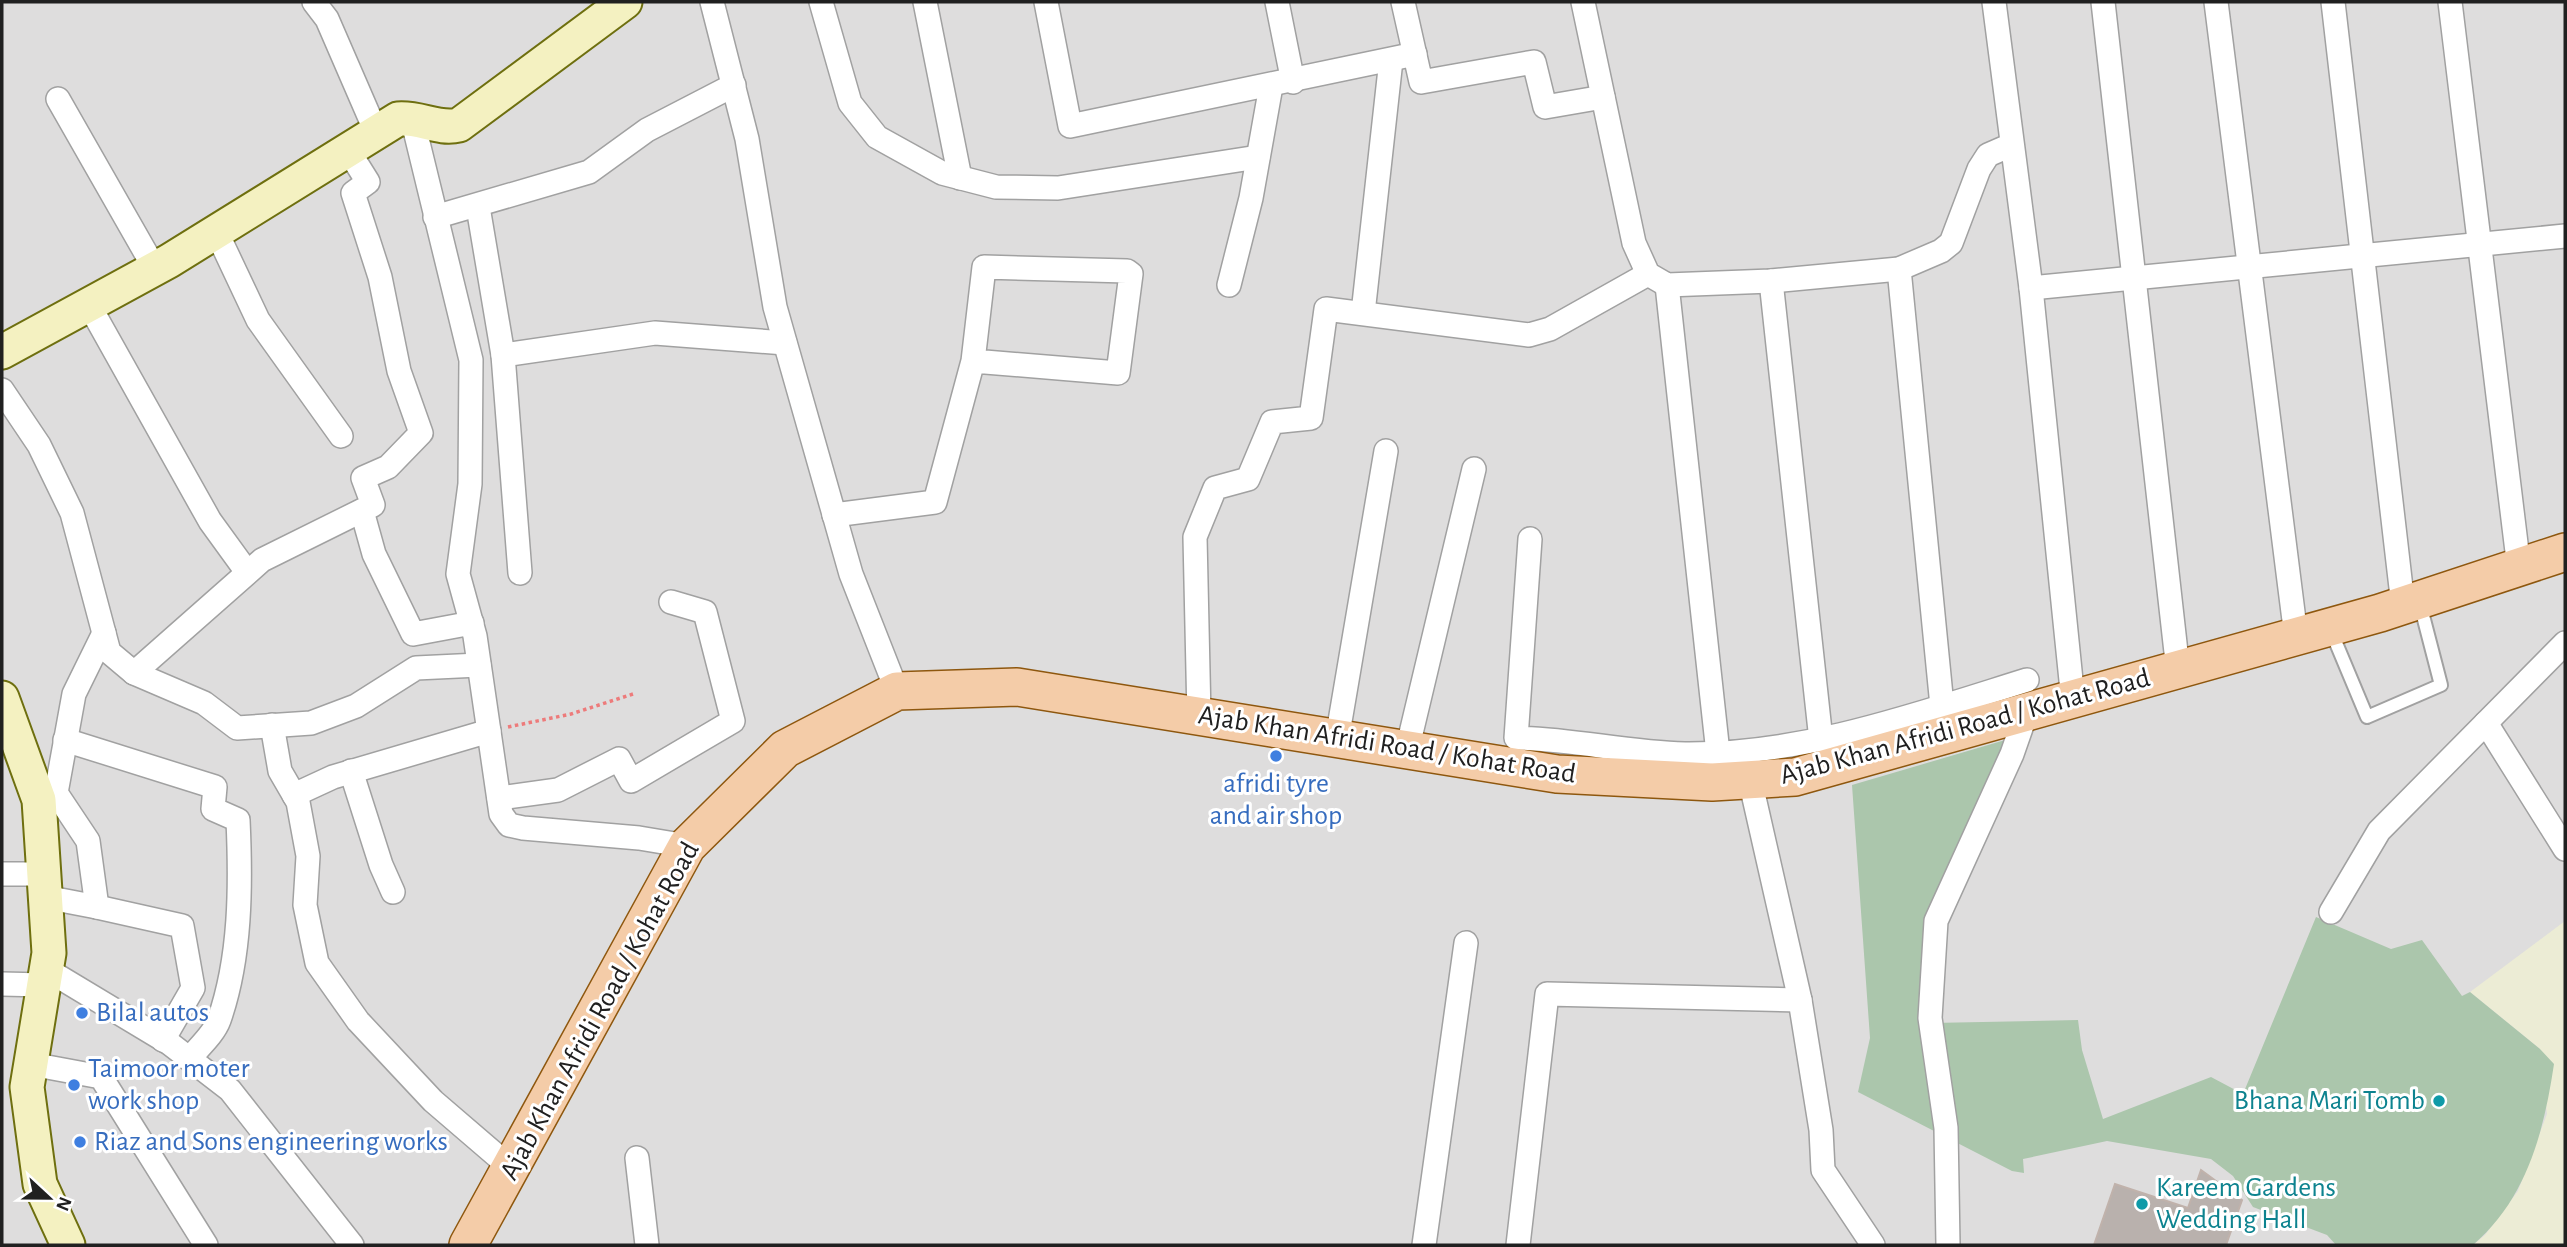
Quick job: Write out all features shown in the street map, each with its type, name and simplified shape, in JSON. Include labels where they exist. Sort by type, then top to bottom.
[{"type":"main road","name":"Ajab Khan Afridi Road / Kohat Road","points":[[468,1245],[687,846],[785,749],[897,691],[1017,687],[1557,774],[1712,782],[1795,777],[2027,695],[2073,701],[2411,603],[2565,552]]},
{"type":"street","points":[[314,2],[327,19],[376,132]]},
{"type":"street","points":[[2,352],[155,269],[398,119],[412,118],[447,128],[458,125],[625,2]]},
{"type":"street","points":[[712,2],[747,139],[775,307],[851,574],[897,691]]},
{"type":"street","points":[[821,2],[850,103],[877,137],[942,173],[996,187],[1058,188],[1258,157]]},
{"type":"street","points":[[925,2],[960,178]]},
{"type":"street","points":[[1046,2],[1070,126],[1282,84],[1415,54]]},
{"type":"street","points":[[1229,285],[1258,157],[1282,84],[1277,2]]},
{"type":"street","points":[[1403,2],[1421,82],[1534,62],[1545,107],[1603,97]]},
{"type":"street","points":[[1583,2],[1634,243],[1657,280],[1718,753]]},
{"type":"street","points":[[1994,2],[2031,288],[2073,701]]},
{"type":"street","points":[[2103,2],[2178,670]]},
{"type":"street","points":[[2216,2],[2250,267],[2313,631]]},
{"type":"street","points":[[2333,2],[2362,256],[2411,603]]},
{"type":"street","points":[[2450,2],[2519,568]]},
{"type":"street","points":[[1363,313],[1391,60]]},
{"type":"street","points":[[435,217],[478,207],[589,172],[648,130],[734,85]]},
{"type":"street","points":[[58,99],[155,269]]},
{"type":"street","points":[[412,118],[471,360],[470,484],[458,574],[472,623],[501,814],[509,825],[639,838],[687,846]]},
{"type":"street","points":[[1199,717],[1195,537],[1215,488],[1248,479],[1272,422],[1311,418],[1326,309],[1529,335],[1550,329],[1657,280],[1771,281],[1899,269],[1941,251],[1951,243],[1979,169],[1988,155],[2011,145]]},
{"type":"street","points":[[134,673],[262,560],[373,505],[363,478],[388,467],[421,433],[399,371],[380,277],[353,193],[368,182],[348,150]]},
{"type":"street","points":[[478,207],[503,355],[520,573]]},
{"type":"street","points":[[216,231],[258,320],[341,436]]},
{"type":"street","points":[[2031,288],[2565,236]]},
{"type":"street","points":[[834,515],[935,502],[973,361],[984,267],[1127,271],[1131,274],[1118,373],[973,361]]},
{"type":"street","points":[[1899,269],[1942,706]]},
{"type":"street","points":[[1771,281],[1821,740]]},
{"type":"street","points":[[89,305],[210,521],[247,572]]},
{"type":"street","points":[[503,355],[655,333],[785,343]]},
{"type":"street","points":[[2,390],[39,445],[72,513],[109,652],[134,673],[204,703],[237,728],[311,723],[356,706],[416,668],[479,665]]},
{"type":"street","points":[[1337,739],[1386,451]]},
{"type":"street","points":[[1406,750],[1474,469]]},
{"type":"street","points":[[362,511],[374,554],[413,635],[472,623]]},
{"type":"street","points":[[1530,538],[1516,737],[1551,738],[1631,751],[1718,753],[1821,740],[1942,706],[2027,695],[2012,754],[1936,921],[1930,1018],[1946,1128],[1948,1245]]},
{"type":"street","points":[[499,798],[558,790],[619,759],[631,781],[733,721],[705,611],[671,602]]},
{"type":"street","points":[[97,907],[88,841],[56,793],[74,694],[104,633]]},
{"type":"street","points":[[2331,912],[2379,831],[2565,643]]},
{"type":"street","points":[[2,698],[39,800],[49,953],[27,1087],[40,1184],[68,1245]]},
{"type":"street","points":[[2486,723],[2565,849]]},
{"type":"street","points":[[272,725],[280,771],[294,795],[308,856],[305,905],[317,963],[358,1021],[433,1101],[511,1168]]},
{"type":"street","points":[[294,795],[351,771],[489,731]]},
{"type":"street","points":[[65,740],[215,788],[213,809],[237,820],[240,881],[232,960],[218,1022],[190,1059]]},
{"type":"street","points":[[351,771],[393,892]]},
{"type":"street","points":[[1750,780],[1800,1000],[1821,1129],[1823,1170],[1873,1245]]},
{"type":"street","points":[[2,874],[45,886],[97,907],[182,926],[193,988],[163,1040]]},
{"type":"street","points":[[1423,1245],[1466,943]]},
{"type":"street","points":[[2,984],[45,977],[163,1040],[190,1059],[230,1090],[352,1245]]},
{"type":"street","points":[[1518,1245],[1547,994],[1800,1000]]},
{"type":"street","points":[[31,1064],[100,1077],[206,1245]]},
{"type":"street","points":[[637,1158],[647,1245]]},
{"type":"lane","points":[[2313,631],[2367,717],[2441,685],[2411,603]]},
{"type":"path","points":[[489,731],[571,714],[633,694]]},
{"type":"shaded area","points":[[2,2],[2565,2],[2565,1245],[2,1245]]},
{"type":"green space","points":[[2029,733],[1936,921],[1931,1023],[2078,1020],[2082,1050],[2103,1119],[2211,1077],[2243,1094],[2316,917],[2391,949],[2422,940],[2462,996],[2470,992],[2540,1049],[2554,1064],[2538,1139],[2520,1185],[2492,1227],[2473,1245],[2336,1245],[2327,1235],[2253,1207],[2233,1176],[2211,1159],[2107,1141],[2023,1159],[2024,1173],[2012,1171],[1858,1092],[1870,1038],[1852,785]]},
{"type":"green space","points":[[2565,921],[2565,1245],[2473,1245],[2485,1235],[2518,1191],[2547,1114],[2540,1049],[2470,992]]},
{"type":"building","name":"Kareem Gardens Wedding Hall","points":[[2201,1170],[2242,1200],[2226,1245],[2094,1245],[2115,1184],[2188,1208]]},
{"type":"place","name":"afridi tyre and air shop","points":[[1276,756]]},
{"type":"place","name":"Bilal autos","points":[[82,1013]]},
{"type":"place","name":"Taimoor moter work shop","points":[[74,1085]]},
{"type":"place","name":"Bhana Mari Tomb","points":[[2439,1101]]},
{"type":"place","name":"Riaz and Sons engineering works","points":[[80,1142]]},
{"type":"place","name":"Kareem Gardens Wedding Hall","points":[[2142,1204]]}]
